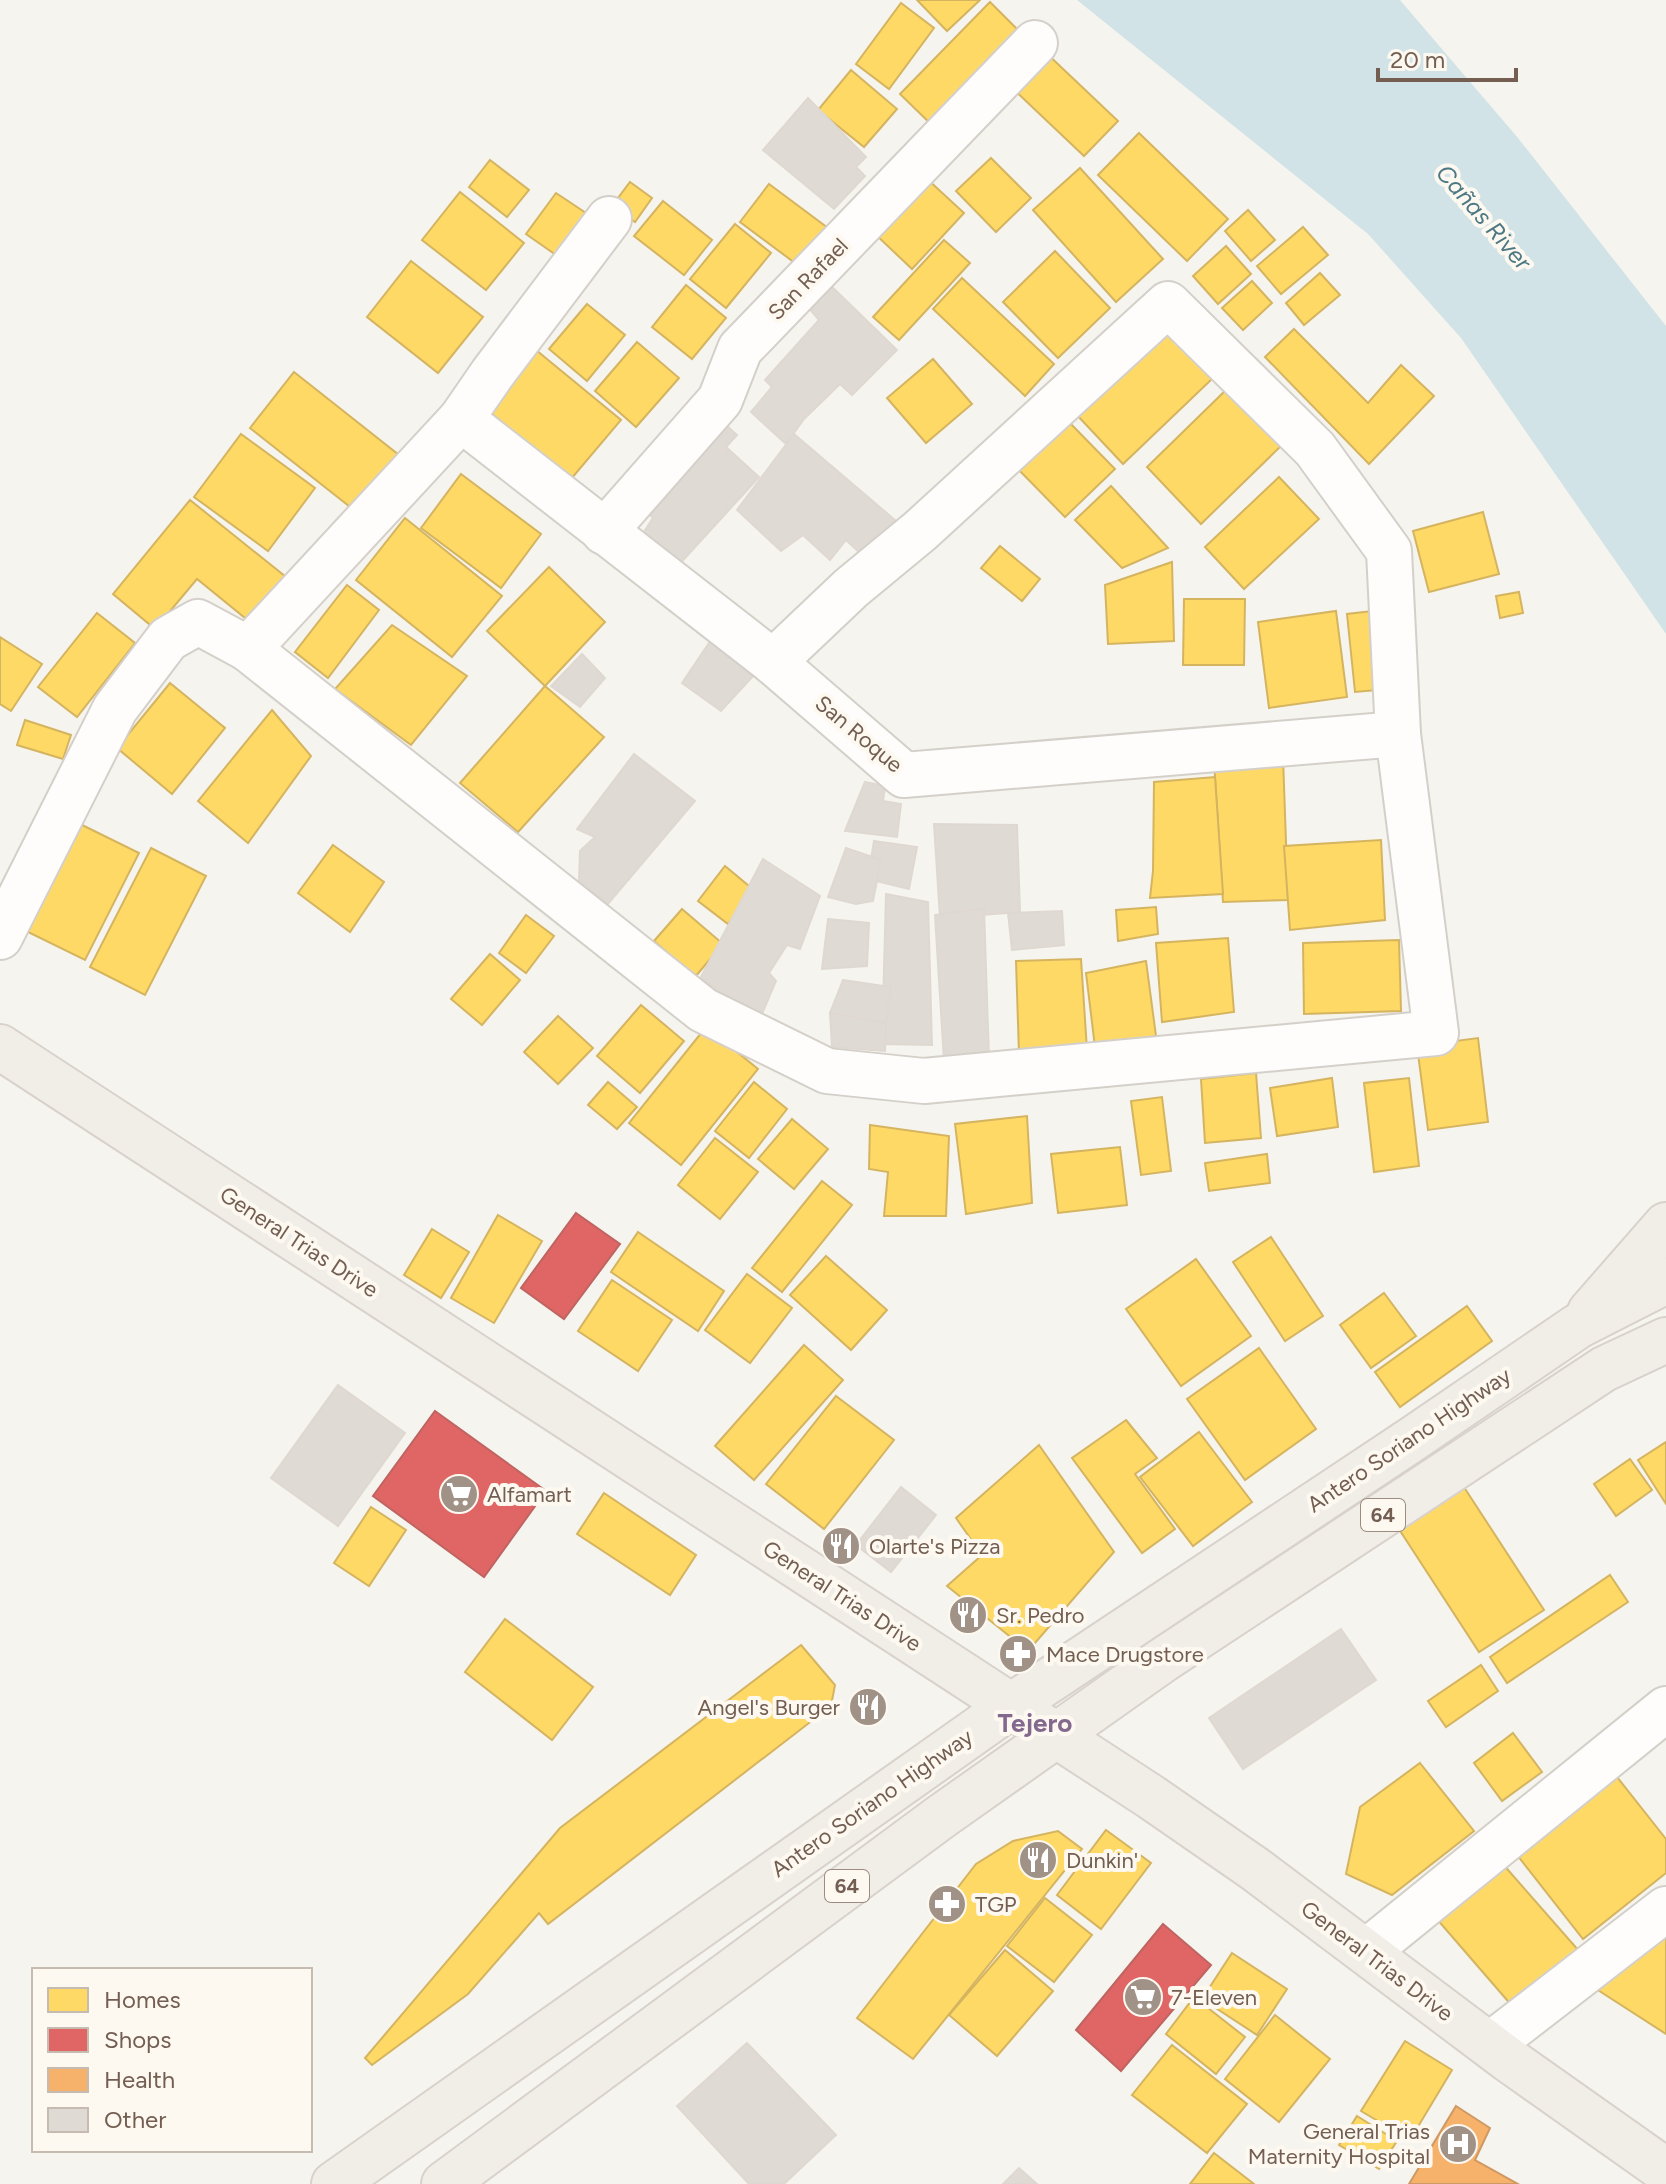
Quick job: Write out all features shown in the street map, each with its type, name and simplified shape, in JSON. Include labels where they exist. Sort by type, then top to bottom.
[{"type":"main road","name":"General Trias Drive","points":[[0,1047],[1011,1706],[1255,1869],[1490,2045],[1666,2171]]},
{"type":"main road","name":"Antero Soriano Highway","points":[[1578,1326],[1666,1225]]},
{"type":"main road","name":"Antero Soriano Highway","points":[[334,2184],[1011,1706],[1578,1326],[1666,1281]]},
{"type":"main road","name":"64","points":[[1604,1369],[1666,1303]]},
{"type":"main road","name":"64","points":[[444,2184],[942,1816],[1248,1602],[1604,1369],[1666,1340]]},
{"type":"street","name":"San Rafael","points":[[604,532],[720,400],[740,349],[1035,43]]},
{"type":"street","points":[[248,649],[461,419],[609,219]]},
{"type":"street","points":[[0,937],[115,709],[168,639],[198,622],[248,649],[703,1010],[827,1071],[924,1081],[1436,1033],[1398,734],[1389,551],[1315,449],[1168,304],[920,531],[851,588],[773,662]]},
{"type":"street","name":"San Roque","points":[[461,419],[773,662],[904,775],[1398,734]]},
{"type":"street","points":[[1366,1952],[1666,1709]]},
{"type":"street","points":[[1490,2045],[1666,1909]]},
{"type":"water","name":"Cañas River","points":[[1077,0],[1400,0],[1518,138],[1666,326],[1666,634],[1461,338],[1368,234]]},
{"type":"building: Homes","points":[[917,0],[980,0],[947,31]]},
{"type":"building: Homes","points":[[990,2],[1028,40],[939,132],[900,94]]},
{"type":"building: Homes","points":[[901,3],[934,28],[889,89],[856,64]]},
{"type":"building: Homes","points":[[1042,49],[1118,121],[1084,156],[1009,85]]},
{"type":"building: Homes","points":[[851,70],[897,109],[864,147],[818,110]]},
{"type":"building: Homes","points":[[1139,133],[1228,219],[1187,261],[1098,175]]},
{"type":"building: Homes","points":[[991,158],[1031,198],[996,232],[956,191]]},
{"type":"building: Homes","points":[[490,160],[529,190],[507,217],[469,187]]},
{"type":"building: Homes","points":[[1080,168],[1163,259],[1116,302],[1033,210]]},
{"type":"building: Homes","points":[[925,177],[964,213],[912,269],[874,233]]},
{"type":"building: Homes","points":[[630,182],[652,198],[635,222],[612,206]]},
{"type":"building: Homes","points":[[769,184],[836,234],[807,272],[740,222]]},
{"type":"building: Homes","points":[[460,192],[524,243],[486,290],[422,240]]},
{"type":"building: Homes","points":[[556,193],[586,213],[556,255],[526,234]]},
{"type":"building: Homes","points":[[663,201],[712,240],[684,275],[634,236]]},
{"type":"building: Homes","points":[[1248,210],[1275,240],[1251,261],[1225,231]]},
{"type":"building: Homes","points":[[735,224],[771,253],[726,308],[690,279]]},
{"type":"building: Homes","points":[[1303,227],[1328,255],[1281,294],[1257,266]]},
{"type":"building: Homes","points":[[944,240],[970,263],[899,340],[873,317]]},
{"type":"building: Homes","points":[[1226,246],[1251,274],[1218,304],[1193,276]]},
{"type":"building: Homes","points":[[1055,251],[1110,308],[1058,358],[1003,302]]},
{"type":"building: Homes","points":[[411,261],[483,317],[438,373],[367,317]]},
{"type":"building: Homes","points":[[1320,273],[1340,295],[1304,325],[1286,303]]},
{"type":"building: Homes","points":[[962,278],[1054,364],[1025,396],[933,309]]},
{"type":"building: Homes","points":[[1252,281],[1272,303],[1243,330],[1222,308]]},
{"type":"building: Homes","points":[[686,285],[726,318],[692,359],[652,327]]},
{"type":"building: Homes","points":[[587,304],[625,335],[587,381],[549,349]]},
{"type":"building: Homes","points":[[1164,327],[1213,378],[1123,464],[1075,413]]},
{"type":"building: Homes","points":[[1294,329],[1368,403],[1401,365],[1434,396],[1369,464],[1265,357]]},
{"type":"building: Homes","points":[[637,342],[679,378],[636,427],[595,391]]},
{"type":"building: Homes","points":[[536,350],[621,420],[571,479],[486,409]]},
{"type":"building: Homes","points":[[933,359],[972,404],[926,443],[887,398]]},
{"type":"building: Homes","points":[[294,372],[404,459],[359,514],[250,428]]},
{"type":"building: Homes","points":[[1228,388],[1283,444],[1201,524],[1147,467]]},
{"type":"building: Homes","points":[[1064,417],[1115,469],[1065,517],[1014,465]]},
{"type":"building: Homes","points":[[241,434],[315,488],[268,551],[194,497]]},
{"type":"building: Homes","points":[[461,474],[541,534],[501,588],[421,528]]},
{"type":"building: Homes","points":[[1279,477],[1319,519],[1244,589],[1205,547]]},
{"type":"building: Homes","points":[[1111,486],[1168,548],[1122,568],[1075,520]]},
{"type":"building: Homes","points":[[190,500],[286,577],[250,622],[197,579],[155,629],[113,594]]},
{"type":"building: Homes","points":[[1483,512],[1499,574],[1429,592],[1413,531]]},
{"type":"building: Homes","points":[[405,518],[502,596],[452,657],[356,580]]},
{"type":"building: Homes","points":[[1000,546],[1040,579],[1022,601],[981,568]]},
{"type":"building: Homes","points":[[1172,562],[1174,641],[1108,644],[1105,585]]},
{"type":"building: Homes","points":[[549,567],[605,622],[545,686],[487,631]]},
{"type":"building: Homes","points":[[347,585],[379,610],[328,678],[295,652]]},
{"type":"building: Homes","points":[[1519,592],[1523,613],[1500,618],[1496,596]]},
{"type":"building: Homes","points":[[1184,599],[1245,599],[1244,665],[1183,665]]},
{"type":"building: Homes","points":[[1381,610],[1388,689],[1355,692],[1347,614]]},
{"type":"building: Homes","points":[[1336,611],[1347,697],[1269,708],[1258,622]]},
{"type":"building: Homes","points":[[97,613],[135,643],[77,717],[38,687]]},
{"type":"building: Homes","points":[[392,625],[467,676],[411,745],[335,689]]},
{"type":"building: Homes","points":[[0,637],[42,664],[11,711],[0,704]]},
{"type":"building: Homes","points":[[170,683],[225,728],[172,794],[117,748]]},
{"type":"building: Homes","points":[[545,686],[604,737],[518,832],[460,783]]},
{"type":"building: Homes","points":[[272,710],[311,756],[248,843],[198,801]]},
{"type":"building: Homes","points":[[25,720],[71,735],[63,759],[17,745]]},
{"type":"building: Homes","points":[[1283,757],[1288,900],[1223,902],[1214,761]]},
{"type":"building: Homes","points":[[1215,777],[1223,894],[1150,898],[1154,782]]},
{"type":"building: Homes","points":[[78,823],[139,853],[85,960],[24,930]]},
{"type":"building: Homes","points":[[1381,840],[1385,920],[1290,930],[1284,846]]},
{"type":"building: Homes","points":[[333,845],[384,882],[350,932],[298,893]]},
{"type":"building: Homes","points":[[151,848],[206,876],[145,995],[90,967]]},
{"type":"building: Homes","points":[[725,866],[755,891],[728,924],[698,901]]},
{"type":"building: Homes","points":[[1156,907],[1158,934],[1118,941],[1116,910]]},
{"type":"building: Homes","points":[[682,909],[723,944],[695,977],[654,941]]},
{"type":"building: Homes","points":[[526,915],[554,936],[526,973],[499,953]]},
{"type":"building: Homes","points":[[1228,938],[1234,1012],[1162,1022],[1156,943]]},
{"type":"building: Homes","points":[[1399,940],[1401,1011],[1304,1014],[1303,943]]},
{"type":"building: Homes","points":[[490,954],[520,980],[482,1025],[451,999]]},
{"type":"building: Homes","points":[[1081,959],[1087,1050],[1019,1054],[1016,961]]},
{"type":"building: Homes","points":[[1146,961],[1156,1036],[1095,1047],[1086,973]]},
{"type":"building: Homes","points":[[641,1005],[684,1041],[640,1093],[597,1056]]},
{"type":"building: Homes","points":[[558,1016],[593,1048],[558,1084],[524,1052]]},
{"type":"building: Homes","points":[[706,1027],[758,1069],[681,1165],[629,1123]]},
{"type":"building: Homes","points":[[1478,1038],[1488,1122],[1428,1130],[1417,1046]]},
{"type":"building: Homes","points":[[1256,1073],[1261,1138],[1205,1143],[1201,1079]]},
{"type":"building: Homes","points":[[1332,1078],[1338,1127],[1277,1136],[1270,1088]]},
{"type":"building: Homes","points":[[1409,1078],[1419,1166],[1374,1172],[1364,1083]]},
{"type":"building: Homes","points":[[608,1082],[637,1107],[617,1129],[588,1105]]},
{"type":"building: Homes","points":[[754,1082],[787,1109],[749,1158],[715,1131]]},
{"type":"building: Homes","points":[[1162,1097],[1171,1171],[1141,1175],[1131,1101]]},
{"type":"building: Homes","points":[[1027,1116],[1032,1203],[966,1214],[955,1124]]},
{"type":"building: Homes","points":[[792,1119],[828,1149],[794,1189],[758,1159]]},
{"type":"building: Homes","points":[[870,1125],[949,1136],[946,1216],[884,1216],[888,1172],[869,1169]]},
{"type":"building: Homes","points":[[715,1138],[758,1172],[720,1219],[678,1185]]},
{"type":"building: Homes","points":[[1120,1147],[1127,1205],[1058,1213],[1051,1154]]},
{"type":"building: Homes","points":[[1267,1154],[1270,1183],[1209,1191],[1205,1163]]},
{"type":"building: Homes","points":[[822,1181],[852,1205],[782,1292],[752,1268]]},
{"type":"building: Homes","points":[[498,1215],[542,1241],[494,1323],[451,1298]]},
{"type":"building: Homes","points":[[432,1229],[469,1252],[441,1298],[404,1275]]},
{"type":"building: Homes","points":[[638,1232],[724,1291],[698,1331],[611,1272]]},
{"type":"building: Homes","points":[[1271,1237],[1323,1316],[1285,1341],[1233,1262]]},
{"type":"building: Homes","points":[[826,1256],[887,1310],[851,1350],[790,1295]]},
{"type":"building: Homes","points":[[1196,1259],[1251,1336],[1181,1386],[1126,1309]]},
{"type":"building: Homes","points":[[747,1274],[792,1308],[750,1363],[705,1330]]},
{"type":"building: Homes","points":[[612,1280],[672,1320],[638,1371],[578,1331]]},
{"type":"building: Homes","points":[[1384,1293],[1416,1336],[1371,1368],[1340,1325]]},
{"type":"building: Homes","points":[[1467,1306],[1492,1341],[1400,1407],[1375,1372]]},
{"type":"building: Homes","points":[[804,1345],[843,1380],[754,1480],[715,1446]]},
{"type":"building: Homes","points":[[1259,1348],[1316,1429],[1245,1480],[1187,1399]]},
{"type":"building: Homes","points":[[836,1396],[894,1440],[824,1529],[766,1484]]},
{"type":"building: Homes","points":[[1126,1420],[1157,1458],[1135,1474],[1175,1529],[1142,1553],[1072,1458]]},
{"type":"building: Homes","points":[[1199,1432],[1252,1502],[1193,1546],[1140,1477]]},
{"type":"building: Homes","points":[[1666,1442],[1666,1504],[1638,1460]]},
{"type":"building: Homes","points":[[1039,1445],[1114,1552],[1028,1651],[947,1586],[982,1555],[956,1518]]},
{"type":"building: Homes","points":[[1630,1459],[1652,1490],[1616,1516],[1594,1484]]},
{"type":"building: Homes","points":[[1460,1481],[1544,1610],[1479,1652],[1395,1523]]},
{"type":"building: Homes","points":[[604,1493],[696,1555],[670,1595],[577,1534]]},
{"type":"building: Homes","points":[[371,1507],[406,1530],[369,1586],[334,1563]]},
{"type":"building: Homes","points":[[1610,1575],[1628,1602],[1507,1683],[1490,1657]]},
{"type":"building: Homes","points":[[505,1619],[593,1687],[552,1740],[465,1672]]},
{"type":"building: Homes","points":[[801,1645],[835,1685],[831,1706],[548,1924],[539,1913],[468,1994],[372,2065],[365,2058],[560,1828]]},
{"type":"building: Homes","points":[[1481,1665],[1498,1691],[1446,1727],[1428,1701]]},
{"type":"building: Homes","points":[[1513,1733],[1542,1772],[1502,1801],[1474,1763]]},
{"type":"building: Homes","points":[[1420,1763],[1474,1831],[1392,1895],[1346,1874],[1360,1807]]},
{"type":"building: Homes","points":[[1606,1763],[1666,1839],[1666,1873],[1583,1939],[1506,1841]]},
{"type":"building: Homes","points":[[1106,1830],[1151,1863],[1101,1929],[1057,1895]]},
{"type":"building: Homes","points":[[1058,1831],[1082,1849],[913,2059],[857,2018],[976,1864],[1013,1841]]},
{"type":"building: Homes","points":[[1501,1862],[1579,1951],[1513,2007],[1436,1918]]},
{"type":"building: Homes","points":[[1045,1898],[1092,1935],[1054,1982],[1007,1946]]},
{"type":"building: Homes","points":[[1666,1924],[1666,2034],[1590,1985]]},
{"type":"building: Homes","points":[[1005,1950],[1053,1991],[997,2056],[949,2015]]},
{"type":"building: Homes","points":[[1232,1953],[1287,1989],[1257,2035],[1202,1999]]},
{"type":"building: Homes","points":[[1194,1997],[1245,2037],[1216,2074],[1166,2034]]},
{"type":"building: Homes","points":[[1275,2015],[1330,2059],[1279,2122],[1225,2079]]},
{"type":"building: Homes","points":[[1405,2041],[1452,2070],[1410,2140],[1361,2111]]},
{"type":"building: Homes","points":[[1172,2045],[1247,2104],[1207,2153],[1132,2095]]},
{"type":"building: Homes","points":[[1357,2116],[1397,2141],[1379,2169],[1339,2145]]},
{"type":"building: Homes","points":[[1214,2153],[1254,2184],[1190,2184]]},
{"type":"building: Shops","points":[[576,1213],[620,1244],[564,1319],[521,1288]]},
{"type":"building: Shops","name":"Alfamart","points":[[435,1411],[546,1491],[484,1577],[373,1496]]},
{"type":"building: Shops","name":"7-Eleven","points":[[1163,1924],[1211,1965],[1121,2071],[1076,2030]]},
{"type":"building: Health","name":"General Trias Maternity Hospital","points":[[1456,2106],[1490,2128],[1475,2160],[1518,2184],[1409,2184]]},
{"type":"building: Other","points":[[808,98],[866,157],[856,167],[865,176],[834,209],[763,150]]},
{"type":"building: Other","points":[[826,281],[897,350],[852,395],[840,384],[804,419],[786,444],[751,412],[772,387],[765,380],[819,320],[804,302]]},
{"type":"building: Other","points":[[712,412],[737,435],[726,447],[759,477],[677,567],[638,541],[653,518],[637,500]]},
{"type":"building: Other","points":[[794,434],[909,532],[874,566],[846,540],[830,560],[803,535],[781,551],[737,510]]},
{"type":"building: Other","points":[[711,640],[754,675],[721,711],[682,683]]},
{"type":"building: Other","points":[[582,654],[605,678],[580,707],[551,686]]},
{"type":"building: Other","points":[[634,754],[695,801],[608,904],[579,882],[580,851],[595,837],[577,829]]},
{"type":"building: Other","points":[[865,782],[885,786],[883,801],[901,804],[897,837],[845,831]]},
{"type":"building: Other","points":[[934,824],[1017,825],[1020,912],[940,918]]},
{"type":"building: Other","points":[[874,841],[917,847],[909,889],[868,879]]},
{"type":"building: Other","points":[[846,848],[881,860],[873,901],[856,904],[828,897]]},
{"type":"building: Other","points":[[763,859],[820,896],[800,949],[787,945],[769,973],[776,981],[758,1023],[701,977]]},
{"type":"building: Other","points":[[886,894],[928,902],[932,1045],[882,1044]]},
{"type":"building: Other","points":[[984,908],[989,1058],[944,1061],[935,915]]},
{"type":"building: Other","points":[[1062,911],[1064,945],[1012,950],[1008,913]]},
{"type":"building: Other","points":[[828,919],[869,923],[867,966],[822,969]]},
{"type":"building: Other","points":[[843,980],[891,987],[886,1023],[830,1013]]},
{"type":"building: Other","points":[[830,1013],[886,1023],[885,1051],[832,1047]]},
{"type":"building: Other","points":[[338,1385],[405,1433],[338,1526],[271,1478]]},
{"type":"building: Other","points":[[901,1487],[936,1515],[891,1572],[856,1545]]},
{"type":"building: Other","points":[[1341,1629],[1376,1680],[1243,1769],[1209,1718]]},
{"type":"building: Other","points":[[747,2043],[836,2135],[784,2184],[749,2184],[677,2106]]},
{"type":"building: Other","points":[[1019,2168],[1037,2184],[1003,2184]]},
{"type":"place","name":"Alfamart","points":[[459,1494]]},
{"type":"place","name":"Olarte's Pizza","points":[[841,1546]]},
{"type":"place","name":"Sr. Pedro","points":[[968,1615]]},
{"type":"place","name":"Mace Drugstore","points":[[1018,1654]]},
{"type":"place","name":"Angel's Burger","points":[[868,1707]]},
{"type":"place","name":"Dunkin'","points":[[1038,1860]]},
{"type":"place","name":"TGP","points":[[947,1904]]},
{"type":"place","name":"7-Eleven","points":[[1143,1997]]},
{"type":"place","name":"General Trias Maternity Hospital","points":[[1458,2144]]},
{"type":"district","name":"Tejero","points":[[1035,1723]]}]
